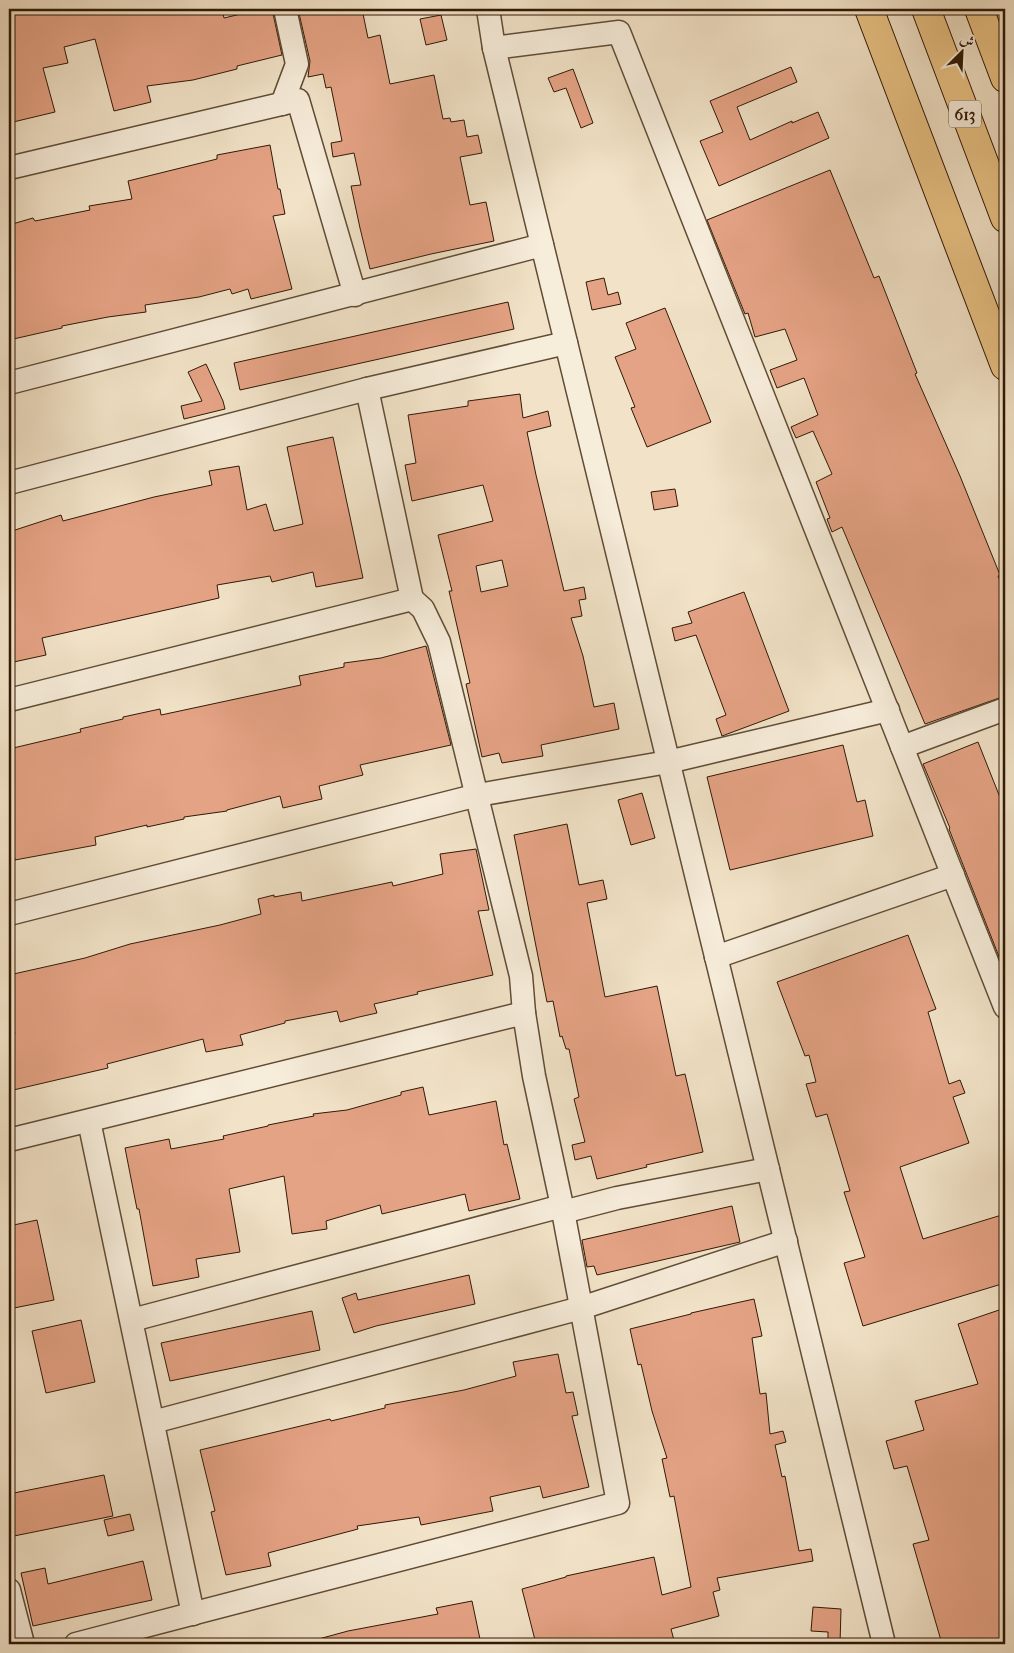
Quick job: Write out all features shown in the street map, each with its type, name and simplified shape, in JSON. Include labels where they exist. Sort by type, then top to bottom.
[{"type":"main road","points":[[869,9],[1005,366]]},
{"type":"main road","points":[[917,9],[956,90]]},
{"type":"main road","name":"613","points":[[926,9],[1005,218]]},
{"type":"main road","points":[[979,9],[1005,78]]},
{"type":"street","points":[[282,104],[297,64],[285,9]]},
{"type":"street","points":[[488,9],[494,48],[537,242],[566,343],[884,1644]]},
{"type":"street","points":[[494,48],[619,32],[1005,1007]]},
{"type":"street","points":[[9,168],[298,100],[355,295]]},
{"type":"street","points":[[9,383],[355,295],[537,242]]},
{"type":"street","points":[[9,483],[367,389],[566,343]]},
{"type":"street","points":[[76,1644],[99,1641],[194,1614],[618,1503],[562,1209],[534,1076],[524,1013],[521,976],[439,642],[423,609],[412,599],[367,389]]},
{"type":"street","points":[[9,700],[412,599]]},
{"type":"street","points":[[902,747],[1005,709]]},
{"type":"street","points":[[9,914],[478,795],[668,762],[888,710]]},
{"type":"street","points":[[716,957],[953,874]]},
{"type":"street","points":[[9,1140],[524,1013]]},
{"type":"street","points":[[89,1120],[194,1614]]},
{"type":"street","points":[[132,1320],[562,1209],[768,1169]]},
{"type":"street","points":[[153,1422],[581,1308],[786,1241]]},
{"type":"street","points":[[9,1590],[23,1644]]},
{"type":"building","points":[[9,9],[222,9],[224,18],[262,9],[272,9],[282,55],[237,66],[237,69],[193,80],[147,86],[151,102],[114,111],[95,39],[64,47],[68,63],[43,68],[55,112],[9,123]]},
{"type":"building","points":[[298,9],[362,9],[368,38],[380,35],[390,84],[434,75],[443,119],[450,118],[451,122],[464,120],[467,137],[478,135],[482,153],[460,157],[470,205],[486,202],[494,241],[370,269],[351,186],[361,185],[354,153],[333,157],[331,143],[342,141],[331,87],[326,88],[323,74],[308,77],[310,61]]},
{"type":"building","points":[[441,15],[447,40],[426,45],[420,19]]},
{"type":"building","points":[[791,67],[797,82],[737,107],[750,140],[792,121],[792,123],[818,112],[829,138],[719,186],[700,141],[723,132],[710,101]]},
{"type":"building","points":[[573,69],[593,123],[581,128],[566,88],[554,92],[548,78]]},
{"type":"building","points":[[270,145],[278,189],[280,189],[285,214],[273,216],[292,289],[251,299],[248,289],[232,294],[230,289],[199,297],[145,305],[146,312],[62,326],[62,328],[9,340],[9,225],[33,218],[35,221],[90,210],[89,206],[132,199],[128,181],[217,159],[217,155]]},
{"type":"building","points":[[830,170],[874,278],[879,276],[917,373],[915,374],[960,476],[1000,575],[998,576],[1005,593],[1005,696],[925,724],[842,527],[832,532],[827,519],[830,518],[816,482],[832,474],[813,431],[796,438],[791,427],[818,415],[804,378],[777,388],[770,370],[797,360],[785,329],[755,337],[748,313],[745,314],[707,220]]},
{"type":"building","points":[[604,278],[608,295],[618,292],[621,304],[592,310],[586,282]]},
{"type":"building","points":[[508,302],[514,329],[240,390],[234,363]]},
{"type":"building","points":[[665,308],[711,422],[647,447],[631,408],[635,407],[615,357],[636,349],[626,323]]},
{"type":"building","points":[[206,364],[225,409],[184,419],[181,406],[202,401],[188,372]]},
{"type":"building","points":[[520,394],[523,418],[548,411],[551,426],[527,432],[536,475],[564,591],[584,587],[586,599],[579,600],[582,616],[571,618],[583,656],[594,707],[614,703],[619,729],[541,745],[543,756],[502,763],[499,753],[482,757],[466,684],[470,683],[449,591],[452,591],[438,535],[493,521],[483,485],[412,501],[405,465],[416,463],[408,415],[468,406],[468,401]],"holes":[[[502,560],[508,586],[481,592],[476,566]]]},
{"type":"building","points":[[333,437],[363,578],[316,587],[313,572],[272,582],[270,576],[217,585],[219,598],[42,638],[46,655],[9,663],[9,532],[61,515],[63,521],[154,497],[212,485],[209,471],[239,466],[247,510],[266,504],[274,531],[303,524],[287,447]]},
{"type":"building","points":[[675,489],[678,506],[654,510],[651,492]]},
{"type":"building","points":[[744,592],[789,711],[722,736],[716,719],[726,715],[696,635],[675,641],[672,628],[692,623],[688,612]]},
{"type":"building","points":[[426,646],[451,745],[360,765],[363,775],[319,786],[322,799],[283,808],[280,796],[227,811],[184,817],[184,819],[95,837],[96,845],[15,860],[9,826],[9,749],[81,732],[80,729],[123,719],[123,717],[160,709],[161,715],[301,685],[299,676],[344,667],[344,663],[381,658]]},
{"type":"building","points":[[978,742],[1005,810],[1005,972],[950,828],[923,764]]},
{"type":"building","points":[[843,745],[857,802],[865,800],[873,836],[730,870],[707,777]]},
{"type":"building","points":[[642,793],[655,838],[631,845],[618,800]]},
{"type":"building","points":[[567,824],[579,885],[603,880],[607,899],[587,903],[605,997],[657,986],[676,1076],[685,1074],[703,1152],[597,1179],[591,1156],[575,1160],[572,1145],[585,1142],[574,1099],[579,1097],[569,1049],[566,1049],[562,1036],[560,1037],[553,1001],[547,1002],[514,835]]},
{"type":"building","points":[[476,849],[489,910],[478,911],[493,975],[374,1004],[377,1013],[340,1022],[337,1011],[285,1021],[285,1023],[240,1035],[243,1045],[206,1052],[203,1039],[107,1064],[108,1068],[9,1091],[9,1036],[15,1034],[9,1010],[9,975],[85,958],[130,944],[220,925],[261,914],[258,899],[274,895],[274,897],[301,892],[302,901],[392,882],[393,886],[443,874],[440,854]]},
{"type":"building","points":[[908,935],[936,1009],[928,1012],[949,1084],[960,1080],[965,1093],[953,1097],[969,1143],[900,1167],[923,1239],[1005,1214],[1005,1283],[863,1326],[844,1263],[865,1257],[844,1192],[850,1191],[827,1114],[816,1117],[806,1084],[816,1082],[809,1055],[805,1056],[777,982]]},
{"type":"building","points":[[423,1087],[429,1115],[496,1101],[504,1145],[507,1144],[520,1199],[469,1211],[465,1194],[382,1214],[380,1205],[326,1221],[327,1229],[292,1234],[284,1176],[229,1189],[240,1252],[196,1259],[199,1277],[153,1286],[139,1209],[137,1209],[125,1148],[169,1139],[171,1149],[224,1139],[223,1136],[314,1116],[313,1114],[347,1110],[401,1095],[401,1092]]},
{"type":"building","points":[[732,1206],[740,1242],[597,1275],[594,1266],[587,1267],[582,1240]]},
{"type":"building","points":[[37,1220],[54,1300],[9,1309],[9,1226]]},
{"type":"building","points":[[469,1275],[475,1304],[376,1326],[354,1333],[342,1298],[356,1293],[358,1300]]},
{"type":"building","points":[[754,1299],[762,1336],[752,1338],[760,1394],[766,1393],[770,1434],[783,1431],[786,1442],[775,1445],[782,1477],[785,1476],[799,1551],[811,1549],[813,1561],[717,1578],[720,1590],[713,1592],[719,1616],[671,1629],[675,1644],[536,1644],[522,1589],[566,1576],[654,1557],[662,1595],[691,1587],[674,1496],[670,1497],[662,1459],[667,1458],[652,1411],[641,1364],[638,1365],[630,1329]]},
{"type":"building","points":[[1005,1308],[1005,1644],[942,1644],[913,1544],[929,1540],[907,1466],[894,1469],[886,1441],[924,1430],[915,1401],[978,1384],[958,1324]]},
{"type":"building","points":[[312,1311],[320,1350],[170,1381],[161,1343]]},
{"type":"building","points":[[81,1320],[95,1382],[46,1393],[32,1331]]},
{"type":"building","points":[[558,1354],[566,1393],[573,1392],[578,1415],[572,1416],[589,1487],[543,1498],[540,1486],[490,1497],[493,1511],[421,1525],[419,1517],[357,1526],[358,1529],[268,1553],[271,1566],[226,1575],[211,1512],[215,1511],[200,1450],[385,1408],[385,1405],[464,1390],[516,1376],[513,1362]]},
{"type":"building","points":[[104,1475],[113,1516],[14,1536],[9,1510],[9,1494]]},
{"type":"building","points":[[130,1514],[134,1530],[108,1536],[104,1520]]},
{"type":"building","points":[[143,1561],[152,1600],[33,1626],[21,1573],[45,1568],[48,1584]]},
{"type":"building","points":[[472,1601],[481,1644],[315,1644],[315,1640],[348,1631],[438,1614],[436,1608]]},
{"type":"building","points":[[813,1607],[841,1609],[840,1644],[828,1644],[828,1632],[811,1631]]}]
